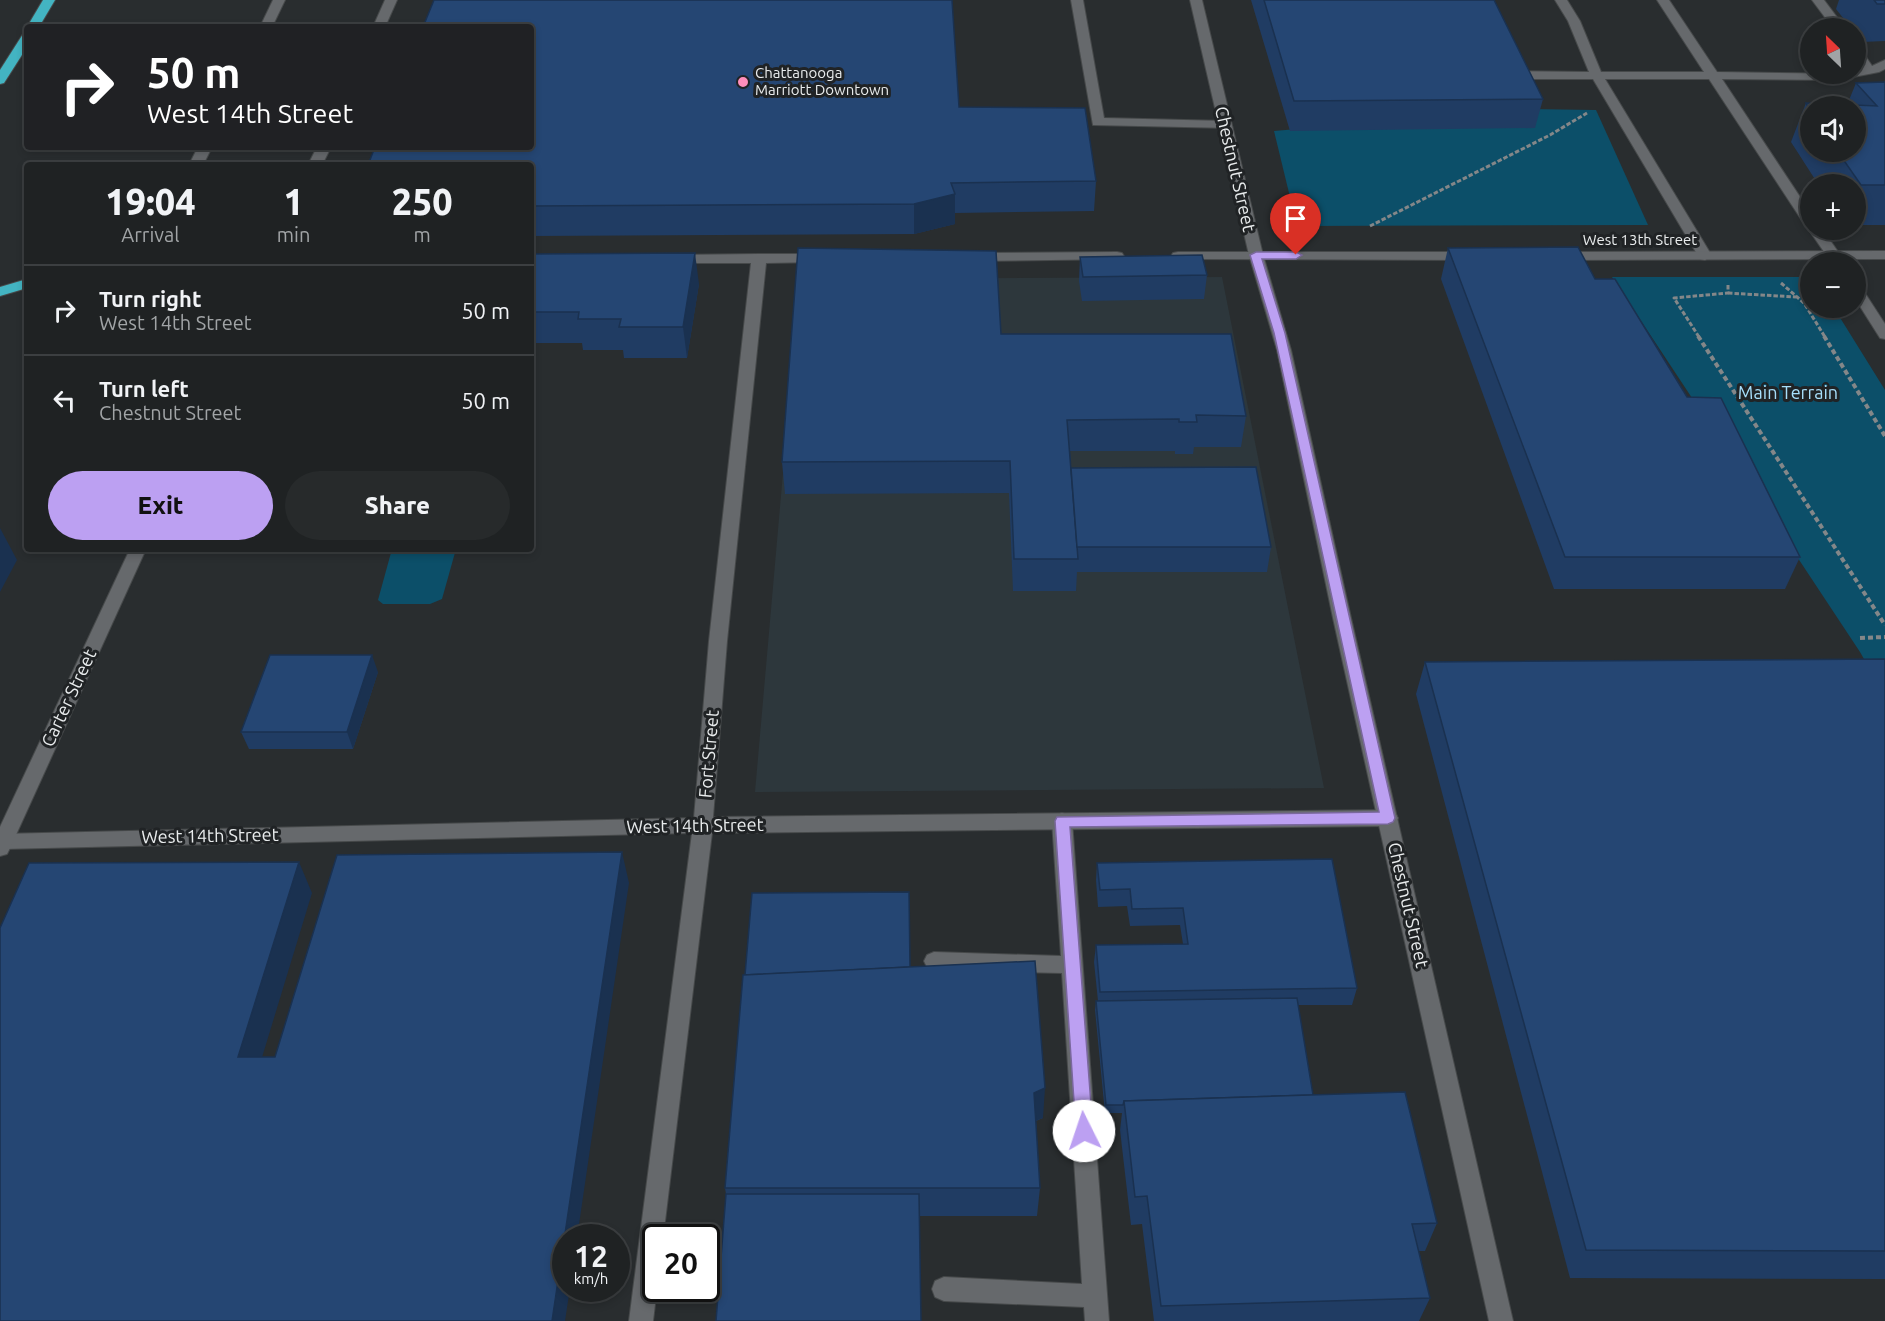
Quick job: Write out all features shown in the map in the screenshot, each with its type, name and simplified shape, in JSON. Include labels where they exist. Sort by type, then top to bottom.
[{"type":"highway","points":[[35,24],[49,0]]},
{"type":"highway","points":[[0,80],[24,42]]},
{"type":"highway","points":[[0,292],[24,284]]},
{"type":"street","points":[[267,24],[279,0]]},
{"type":"street","points":[[380,24],[391,0]]},
{"type":"street","points":[[1077,0],[1098,122],[1225,125]]},
{"type":"street","name":"Chestnut Street","points":[[1196,0],[1256,255],[1280,333],[1501,1321]]},
{"type":"street","points":[[1561,0],[1574,21],[1596,74],[1705,256]]},
{"type":"street","points":[[1663,0],[1800,207]]},
{"type":"street","points":[[1818,0],[1832,18]]},
{"type":"street","points":[[1509,75],[1838,76],[1870,71],[1885,64]]},
{"type":"street","points":[[1866,65],[1870,71]]},
{"type":"street","name":"West 13th Street","points":[[1866,257],[1885,255]]},
{"type":"street","points":[[958,257],[1133,256]]},
{"type":"street","points":[[1168,256],[1483,256]]},
{"type":"street","name":"West 13th Street","points":[[1541,256],[1800,258]]},
{"type":"street","name":"Fort Street","points":[[640,1321],[703,825],[718,641],[759,258]]},
{"type":"street","points":[[651,259],[829,258]]},
{"type":"street","points":[[1866,306],[1885,335]]},
{"type":"street","name":"Carter Street","points":[[2,844],[137,552]]},
{"type":"street","name":"West 14th Street","points":[[2,844],[703,825],[1388,818]]},
{"type":"street","points":[[1062,821],[1097,1321]]},
{"type":"street","points":[[934,961],[1072,965]]},
{"type":"street","points":[[944,1289],[1096,1296]]},
{"type":"path","points":[[1362,231],[1550,135],[1588,112]]},
{"type":"path","points":[[1775,278],[1804,303],[1885,436]]},
{"type":"path","points":[[1728,282],[1728,293]]},
{"type":"path","points":[[1796,297],[1728,293],[1674,298],[1845,566],[1885,624]]},
{"type":"path","points":[[1860,638],[1885,637]]},
{"type":"shaded area","points":[[1222,277],[1324,788],[755,792],[800,279]]},
{"type":"green space","points":[[1526,109],[1596,110],[1648,225],[1297,226],[1274,131]]},
{"type":"green space","name":"Main Terrain","points":[[1612,277],[1800,277],[1800,318],[1840,318],[1885,390],[1885,696],[1860,652]]},
{"type":"green space","points":[[391,552],[455,552],[442,599],[430,604],[383,604],[378,600]]},
{"type":"building","name":"Chattanooga Marriott Downtown","points":[[434,0],[952,0],[959,107],[1085,108],[1096,181],[951,183],[955,194],[914,204],[534,206],[534,162],[369,162],[374,150],[534,150],[534,24],[424,24]]},
{"type":"building","points":[[1264,0],[1494,0],[1543,99],[1294,101]]},
{"type":"building","points":[[1874,0],[1885,0],[1885,4],[1877,4]]},
{"type":"building","points":[[1885,82],[1885,185],[1866,185],[1866,174],[1853,174],[1845,162],[1866,162],[1866,106],[1877,106],[1857,84]]},
{"type":"building","points":[[1578,247],[1595,279],[1615,279],[1687,397],[1721,398],[1800,557],[1565,557],[1448,248]]},
{"type":"building","points":[[798,248],[996,251],[1001,334],[1231,334],[1246,416],[1196,415],[1197,422],[1179,422],[1179,419],[1067,420],[1078,559],[1014,559],[1010,461],[782,462]]},
{"type":"building","points":[[695,253],[683,327],[619,327],[621,319],[578,319],[579,312],[534,312],[534,254]]},
{"type":"building","points":[[1202,255],[1207,275],[1083,277],[1080,257]]},
{"type":"building","points":[[1256,467],[1271,547],[1077,547],[1071,468]]},
{"type":"building","points":[[270,655],[372,655],[347,732],[241,732]]},
{"type":"building","points":[[1885,659],[1885,1251],[1586,1250],[1425,662]]},
{"type":"building","points":[[622,852],[566,1224],[552,1224],[552,1302],[555,1302],[552,1321],[0,1321],[0,928],[29,863],[299,862],[238,1057],[275,1057],[337,855]]},
{"type":"building","points":[[1332,859],[1357,988],[1100,992],[1096,945],[1188,944],[1183,908],[1132,909],[1130,889],[1100,890],[1097,863]]},
{"type":"building","points":[[909,892],[910,967],[745,975],[752,893]]},
{"type":"building","points":[[1035,961],[1045,1088],[1034,1093],[1040,1188],[725,1188],[743,975]]},
{"type":"building","points":[[1297,998],[1313,1095],[1124,1101],[1123,1105],[1106,1105],[1096,1001]]},
{"type":"building","points":[[1405,1092],[1437,1223],[1412,1224],[1430,1298],[1161,1306],[1147,1196],[1135,1197],[1124,1101]]},
{"type":"building","points":[[726,1194],[919,1194],[921,1321],[716,1321],[717,1302],[720,1302]]},
{"type":"place","name":"Chattanooga Marriott Downtown","points":[[743,82]]},
{"type":"route","points":[[1084,1131],[1062,821],[1388,818],[1280,333],[1256,255],[1296,255]]}]
